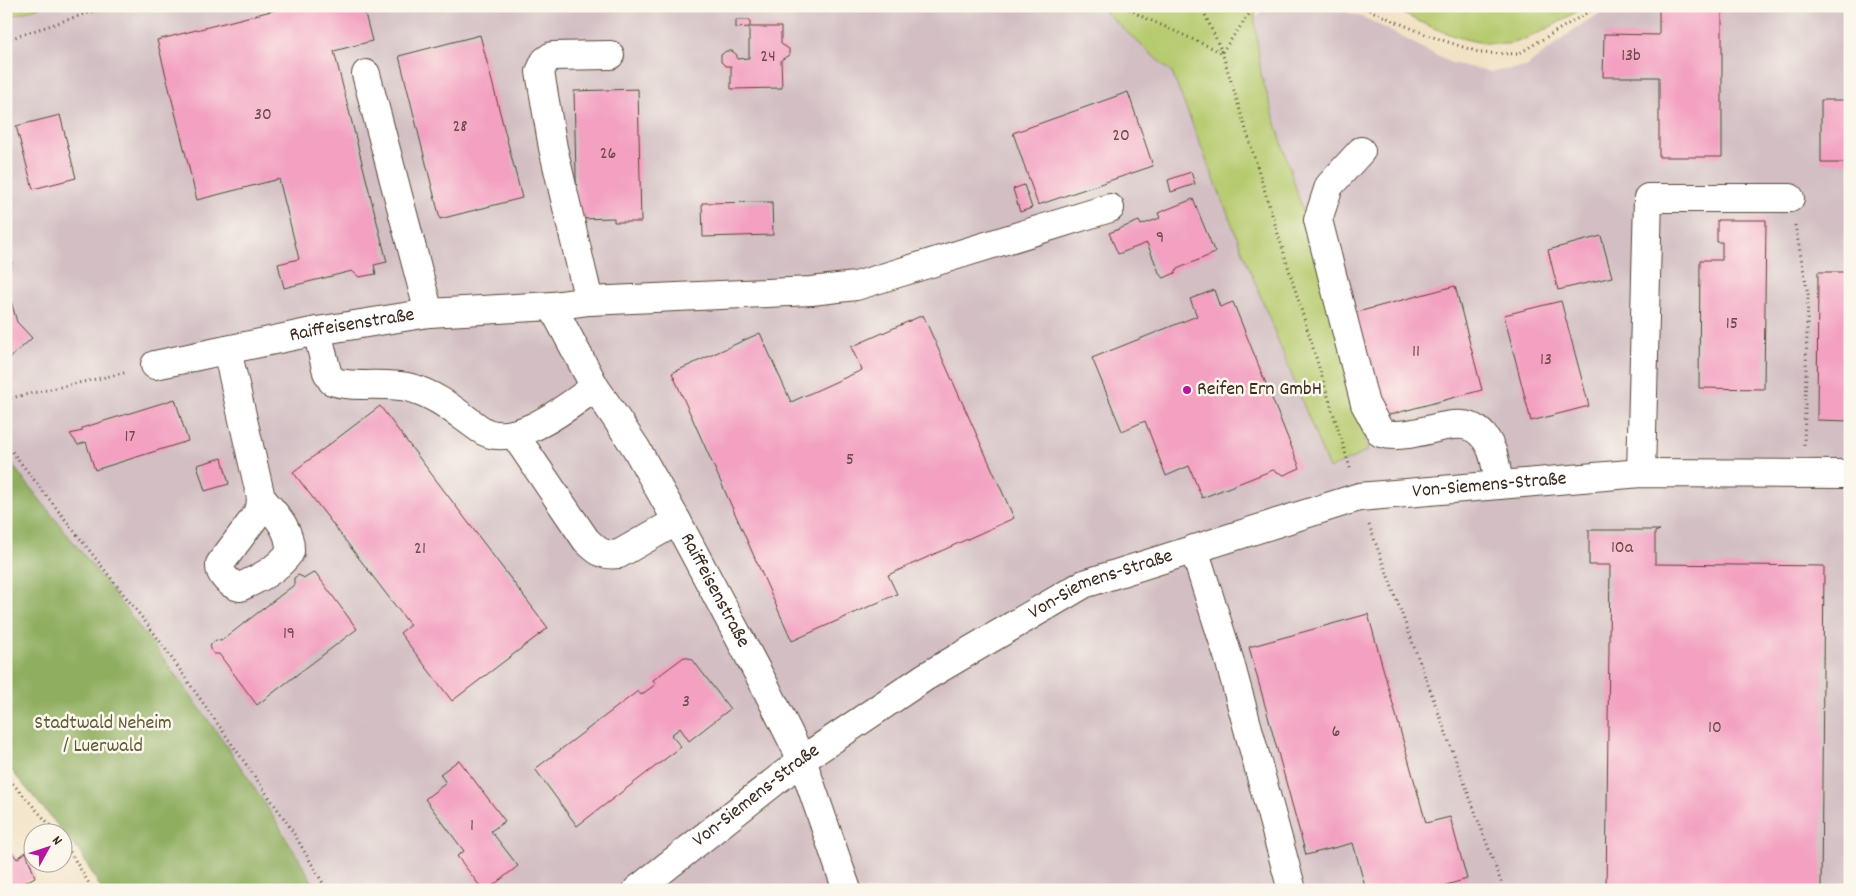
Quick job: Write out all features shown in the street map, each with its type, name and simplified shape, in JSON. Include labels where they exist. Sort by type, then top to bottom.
[{"type":"street","points":[[589,301],[553,148],[540,72],[545,61],[552,56],[610,54]]},
{"type":"street","points":[[366,74],[429,313]]},
{"type":"street","points":[[1360,151],[1329,186],[1318,220],[1365,404],[1381,433],[1393,436],[1410,436],[1453,424],[1473,427],[1483,435],[1492,451],[1499,485]]},
{"type":"street","points":[[1641,473],[1648,198],[1790,198]]},
{"type":"street","name":"Raiffeisenstraße","points":[[155,365],[317,331],[429,313],[552,306],[589,301],[811,292],[856,286],[1110,208]]},
{"type":"street","name":"Raiffeisenstraße","points":[[552,306],[595,387],[636,448],[677,521],[766,688],[802,760],[847,890]]},
{"type":"street","points":[[317,331],[327,372],[332,381],[392,384],[432,395],[486,433],[497,436],[514,434],[530,428],[595,387]]},
{"type":"street","points":[[227,350],[261,498]]},
{"type":"street","points":[[514,434],[586,540],[600,553],[608,556],[619,554],[677,521]]},
{"type":"street","name":"Von-Siemens-Straße","points":[[637,890],[802,760],[925,677],[1084,584],[1359,497],[1641,473],[1850,474]]},
{"type":"street","points":[[1194,549],[1229,658],[1292,890]]},
{"type":"path","points":[[6,40],[109,6]]},
{"type":"path","points":[[1125,6],[1139,15],[1222,52]]},
{"type":"path","points":[[1201,6],[1222,52]]},
{"type":"path","points":[[1222,52],[1256,6]]},
{"type":"path","points":[[1360,6],[1427,35],[1481,53],[1518,54],[1598,6]]},
{"type":"path","points":[[1790,198],[1808,294],[1804,474]]},
{"type":"path","points":[[6,399],[155,365]]},
{"type":"path","points":[[6,444],[154,633],[290,828],[327,890]]},
{"type":"path","points":[[6,776],[49,824]]},
{"type":"path","points":[[72,855],[93,890]]},
{"type":"shaded area","points":[[43,6],[1098,6],[1172,73],[1330,469],[1320,268],[1261,74],[1255,21],[1264,6],[1332,6],[1369,20],[1451,63],[1491,72],[1526,67],[1575,29],[1611,6],[1850,6],[1850,890],[317,890],[284,832],[151,640],[6,457],[6,18]]},
{"type":"green space","points":[[6,6],[43,6],[6,18]]},
{"type":"green space","points":[[1098,6],[1256,6],[1255,21],[1261,74],[1320,268],[1368,451],[1329,469],[1172,73]]},
{"type":"green space","points":[[1387,6],[1586,6],[1558,23],[1515,43],[1491,44],[1460,38]]},
{"type":"green space","name":"Stadtwald Neheim / Luerwald","points":[[6,457],[130,614],[209,722],[247,776],[317,890],[102,890],[72,843],[72,824],[56,824],[6,764]]},
{"type":"building","points":[[279,6],[363,6],[372,41],[334,51],[387,262],[374,265],[376,274],[359,277],[352,271],[284,288],[278,264],[299,259],[279,179],[197,200],[157,40],[279,9]]},
{"type":"building","points":[[1659,6],[1722,6],[1722,157],[1659,157],[1659,77],[1603,77],[1604,34],[1659,35]]},
{"type":"building","points":[[736,20],[750,20],[750,27],[781,27],[781,44],[789,49],[789,55],[781,60],[782,88],[731,89],[731,66],[726,66],[721,62],[721,55],[726,51],[732,51],[737,55],[737,59],[749,58],[749,27],[736,28]]},
{"type":"building","points":[[480,35],[522,198],[440,219],[399,56]]},
{"type":"building","points":[[638,89],[641,222],[614,222],[614,218],[577,219],[574,91]]},
{"type":"building","points":[[1128,92],[1153,166],[1038,205],[1013,133]]},
{"type":"building","points":[[1821,100],[1850,100],[1850,163],[1821,163]]},
{"type":"building","points":[[60,115],[76,178],[33,189],[16,126]]},
{"type":"building","points":[[1191,172],[1195,184],[1171,192],[1168,180]]},
{"type":"building","points":[[1024,185],[1032,208],[1020,212],[1013,189]]},
{"type":"building","points":[[1193,199],[1215,253],[1177,269],[1175,273],[1164,278],[1160,275],[1147,243],[1118,254],[1109,233],[1139,221],[1141,225],[1160,218],[1158,213]]},
{"type":"building","points":[[772,202],[773,235],[703,237],[702,203]]},
{"type":"building","points":[[1717,220],[1766,220],[1764,389],[1699,388],[1700,260],[1722,260],[1722,242],[1717,242]]},
{"type":"building","points":[[1601,236],[1612,277],[1558,290],[1548,250]]},
{"type":"building","points":[[6,260],[12,262],[7,281],[6,281]]},
{"type":"building","points":[[1818,272],[1850,272],[1850,421],[1817,420]]},
{"type":"building","points":[[6,284],[17,322],[32,338],[6,362]]},
{"type":"building","points":[[1455,286],[1482,390],[1378,418],[1350,314]]},
{"type":"building","name":"Reifen Ern GmbH","points":[[1214,290],[1220,307],[1233,302],[1300,468],[1284,475],[1273,470],[1202,498],[1189,466],[1166,476],[1145,421],[1122,431],[1092,358],[1197,316],[1190,299]]},
{"type":"building","points":[[1561,301],[1589,406],[1531,421],[1504,315]]},
{"type":"building","points":[[923,315],[1014,518],[888,575],[897,594],[792,641],[672,373],[760,333],[791,402],[862,370],[851,347]]},
{"type":"building","points":[[175,399],[188,441],[95,470],[86,442],[78,445],[70,434],[82,431],[82,428]]},
{"type":"building","points":[[380,406],[548,628],[452,701],[400,633],[410,625],[293,472]]},
{"type":"building","points":[[222,458],[229,484],[205,491],[197,465]]},
{"type":"building","points":[[1587,530],[1660,530],[1655,532],[1655,564],[1824,566],[1821,890],[1606,890],[1610,565],[1589,565],[1589,531]]},
{"type":"building","points":[[315,572],[357,629],[257,705],[219,654],[214,654],[210,649],[211,644],[216,640],[221,641],[294,585],[294,578],[298,575],[305,578]]},
{"type":"building","points":[[1368,614],[1426,823],[1450,817],[1467,879],[1429,890],[1366,890],[1353,843],[1306,855],[1249,647]]},
{"type":"building","points":[[684,657],[692,659],[730,709],[689,741],[680,728],[671,735],[681,747],[577,826],[535,769],[638,691],[641,695],[656,684],[653,680]]},
{"type":"building","points":[[459,760],[505,821],[491,831],[518,866],[487,890],[483,890],[457,856],[464,851],[425,799],[446,783],[440,774]]},
{"type":"building","points":[[6,827],[11,841],[6,844]]},
{"type":"building","points":[[6,844],[17,859],[22,855],[22,874],[34,874],[35,877],[17,887],[19,890],[6,890]]},
{"type":"place","name":"Reifen Ern GmbH","points":[[1187,390]]}]
